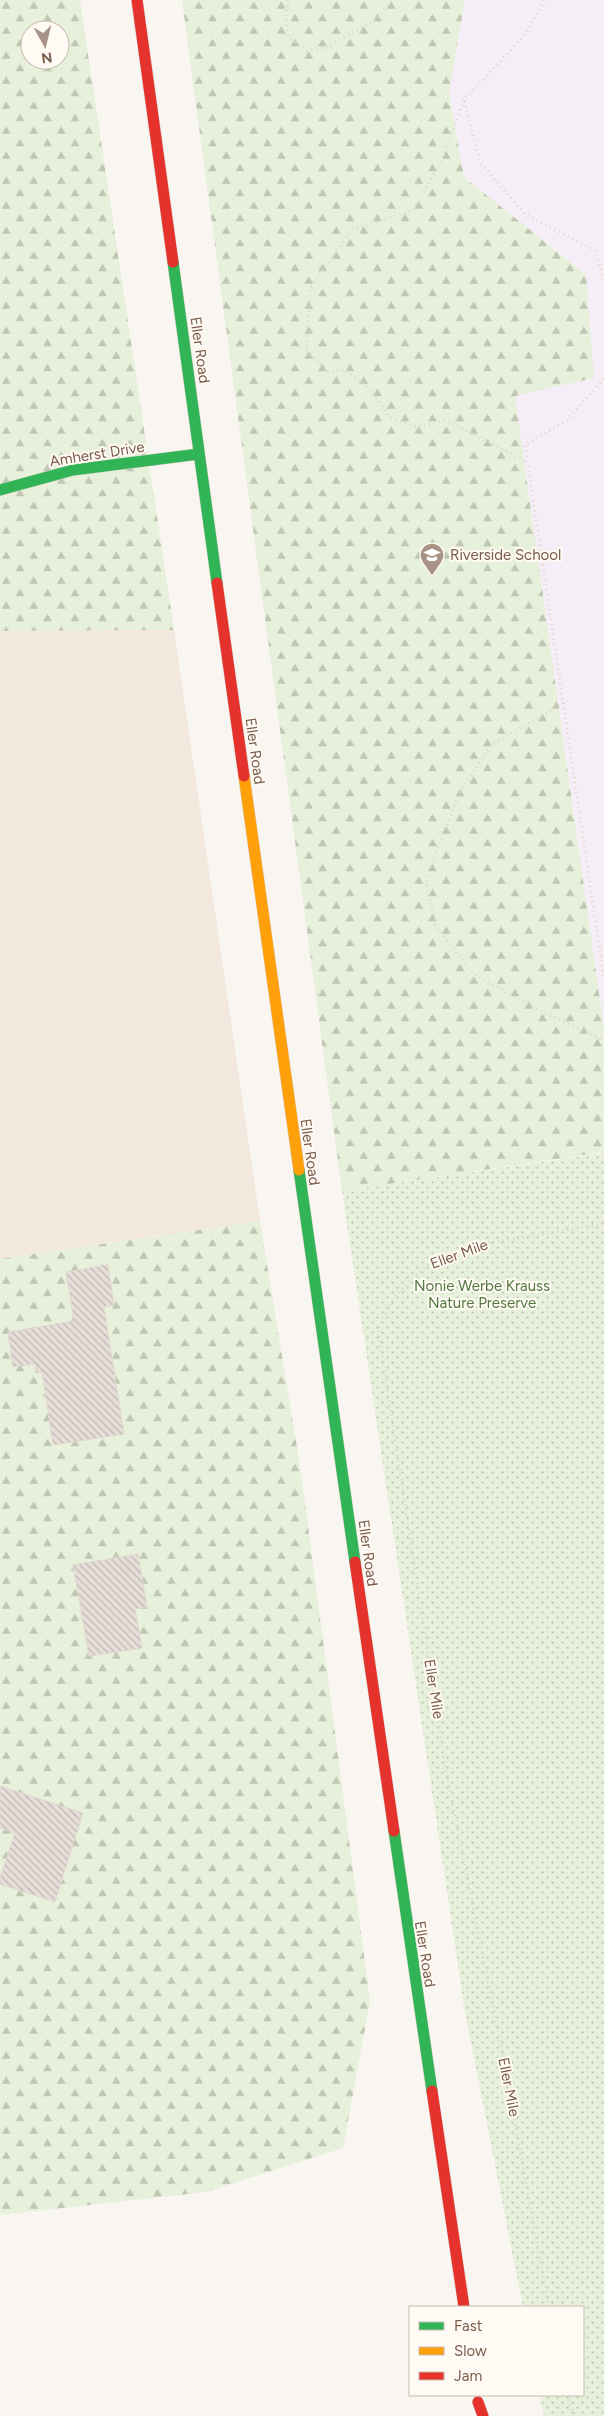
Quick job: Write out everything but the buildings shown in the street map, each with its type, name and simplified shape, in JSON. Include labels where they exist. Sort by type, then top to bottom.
[{"type":"street","name":"Eller Road","points":[[137,0],[308,1244],[394,1848],[464,2306]]},
{"type":"street","name":"Amherst Drive","points":[[0,490],[73,470],[199,454]]},
{"type":"street","points":[[477,2399],[482,2416]]},
{"type":"path","points":[[288,0],[286,13],[288,36],[308,50],[327,47],[378,18],[390,0]]},
{"type":"path","points":[[527,462],[446,420],[418,427],[391,418],[368,387],[345,370],[328,372],[306,350],[310,288],[352,230],[412,210],[440,164],[464,100],[527,32],[544,0]]},
{"type":"path","points":[[464,100],[480,162],[525,214],[594,250],[604,279]]},
{"type":"path","points":[[604,379],[567,420],[525,445],[604,978]]},
{"type":"path","points":[[564,702],[491,745],[460,792],[426,878],[435,925],[472,973],[544,1013],[604,1040]]},
{"type":"path","name":"Eller Mile","points":[[549,2306],[446,1771],[378,1328],[395,1296],[427,1265],[482,1244],[604,1224]]},
{"type":"path","points":[[567,2396],[577,2416]]},
{"type":"shaded area","name":"Riverside School","points":[[182,0],[604,0],[604,1152],[342,1191]]},
{"type":"shaded area","points":[[174,630],[260,1221],[0,1259],[0,631]]},
{"type":"green space","points":[[0,0],[80,0],[174,630],[0,631]]},
{"type":"green space","name":"Riverside School","points":[[182,0],[465,0],[449,92],[464,177],[586,275],[594,378],[515,396],[604,1029],[604,1152],[342,1191]]},
{"type":"green space","name":"Nonie Werbe Krauss Nature Preserve","points":[[604,1153],[604,2416],[544,2416],[540,2396],[584,2396],[584,2306],[523,2306],[465,2012],[342,1191]]},
{"type":"green space","points":[[260,1221],[301,1472],[370,2001],[343,2148],[206,2192],[0,2215],[0,1259]]},
{"type":"traffic: fast","points":[[173,262],[217,583]]},
{"type":"traffic: fast","points":[[0,490],[73,470],[199,454]]},
{"type":"traffic: fast","points":[[299,1170],[355,1562]]},
{"type":"traffic: fast","points":[[394,1831],[432,2091]]},
{"type":"traffic: slow","points":[[244,776],[299,1170]]},
{"type":"traffic: jam","points":[[137,0],[173,262]]},
{"type":"traffic: jam","points":[[217,583],[244,776]]},
{"type":"traffic: jam","points":[[355,1562],[394,1831]]},
{"type":"traffic: jam","points":[[432,2091],[464,2306]]},
{"type":"traffic: jam","points":[[478,2402],[483,2416]]},
{"type":"place","name":"Riverside School","points":[[432,576]]}]
